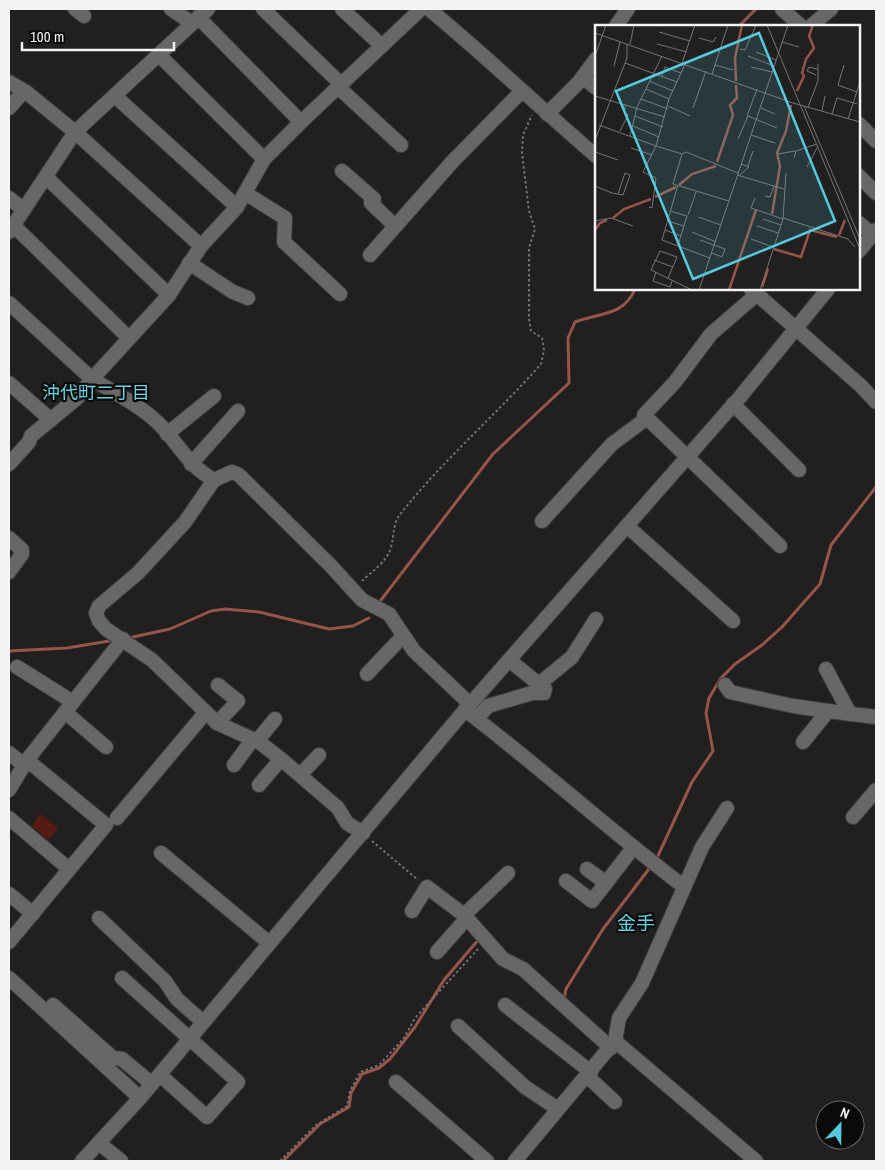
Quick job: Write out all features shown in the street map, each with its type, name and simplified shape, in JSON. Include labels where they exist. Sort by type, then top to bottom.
[{"type":"street","points":[[171,9],[199,16],[301,122]]},
{"type":"street","points":[[263,9],[279,14],[339,86],[401,145]]},
{"type":"street","points":[[342,9],[382,46]]},
{"type":"street","points":[[9,464],[29,442],[31,436],[78,398],[92,379],[169,295],[201,246],[237,207],[264,159],[421,9]]},
{"type":"street","points":[[429,9],[489,58],[542,110],[595,155]]},
{"type":"street","points":[[617,25],[628,9]]},
{"type":"street","points":[[782,9],[800,25]]},
{"type":"street","points":[[812,25],[830,10],[834,16],[826,25]]},
{"type":"street","points":[[129,338],[11,229],[75,132],[199,16]]},
{"type":"street","points":[[159,55],[264,159]]},
{"type":"street","points":[[542,110],[583,77],[595,60]]},
{"type":"street","points":[[583,77],[595,87]]},
{"type":"street","points":[[9,82],[24,91],[75,132],[201,246]]},
{"type":"street","points":[[9,108],[24,91]]},
{"type":"street","points":[[370,254],[453,161],[522,91]]},
{"type":"street","points":[[115,96],[237,207]]},
{"type":"street","points":[[860,125],[876,141]]},
{"type":"street","points":[[342,171],[374,199],[371,202],[396,226]]},
{"type":"street","points":[[860,177],[876,193]]},
{"type":"street","points":[[46,178],[169,295]]},
{"type":"street","points":[[245,192],[285,218],[284,242],[340,294]]},
{"type":"street","points":[[9,198],[24,210]]},
{"type":"street","points":[[860,225],[874,232],[860,250]]},
{"type":"street","points":[[189,264],[233,292],[248,298]]},
{"type":"street","points":[[82,1161],[156,1080],[268,942],[363,833],[468,707],[733,404],[827,290]]},
{"type":"street","points":[[780,546],[644,415],[675,382],[711,334],[754,291],[796,327],[876,402]]},
{"type":"street","points":[[9,303],[92,379],[147,413],[191,464],[214,480]]},
{"type":"street","points":[[9,383],[51,420]]},
{"type":"street","points":[[167,434],[214,396]]},
{"type":"street","points":[[733,404],[799,470]]},
{"type":"street","points":[[191,464],[238,411]]},
{"type":"street","points":[[542,521],[612,444],[647,418]]},
{"type":"street","points":[[363,833],[346,823],[338,808],[301,774],[255,740],[217,723],[152,660],[123,638],[106,629],[99,621],[96,613],[99,606],[138,573],[185,522],[214,480],[232,472],[239,475],[362,600],[388,614],[414,651],[477,718],[535,764],[633,848],[683,886]]},
{"type":"street","points":[[627,526],[733,621]]},
{"type":"street","points":[[9,538],[22,550],[22,554],[9,572]]},
{"type":"street","points":[[539,684],[572,657],[596,619]]},
{"type":"street","points":[[367,674],[404,636]]},
{"type":"street","points":[[9,790],[26,762],[123,638]]},
{"type":"street","points":[[477,718],[488,706],[532,694],[544,693],[545,689],[509,660]]},
{"type":"street","points":[[17,667],[69,707],[106,747]]},
{"type":"street","points":[[826,669],[850,714]]},
{"type":"street","points":[[217,723],[238,702],[218,685]]},
{"type":"street","points":[[725,685],[730,692],[793,706],[876,717]]},
{"type":"street","points":[[803,742],[828,711]]},
{"type":"street","points":[[117,818],[206,712]]},
{"type":"street","points":[[234,765],[275,719]]},
{"type":"street","points":[[9,753],[26,762],[106,825],[9,942]]},
{"type":"street","points":[[301,774],[319,755]]},
{"type":"street","points":[[259,784],[281,759]]},
{"type":"street","points":[[854,817],[876,790]]},
{"type":"street","points":[[515,1161],[613,1044],[619,1018],[642,983],[657,953],[683,886],[702,847],[727,808]]},
{"type":"street","points":[[9,818],[70,869]]},
{"type":"street","points":[[566,881],[592,901],[633,848]]},
{"type":"street","points":[[161,853],[268,942]]},
{"type":"street","points":[[587,869],[606,883]]},
{"type":"street","points":[[437,952],[466,916],[508,873]]},
{"type":"street","points":[[412,911],[427,887],[466,916],[504,959],[523,970],[756,1161]]},
{"type":"street","points":[[9,894],[33,914]]},
{"type":"street","points":[[99,918],[165,981],[177,999],[203,1022]]},
{"type":"street","points":[[9,978],[140,1098]]},
{"type":"street","points":[[52,1005],[114,1058],[122,1060],[156,1080],[207,1117],[238,1082],[122,978]]},
{"type":"street","points":[[505,1005],[589,1074],[615,1102]]},
{"type":"street","points":[[458,1026],[525,1087],[558,1109]]},
{"type":"street","points":[[396,1082],[486,1161]]},
{"type":"street","points":[[99,1143],[121,1161]]},
{"type":"path","points":[[353,590],[387,555],[391,548],[392,532],[396,518],[426,482],[541,364],[544,350],[542,338],[531,331],[528,319],[529,248],[535,229],[529,211],[522,153],[522,135],[542,110]]},
{"type":"path","points":[[363,833],[418,880]]},
{"type":"path","points":[[280,1161],[316,1125],[347,1106],[350,1091],[360,1072],[379,1065],[404,1038],[415,1018],[486,940]]},
{"type":"building","points":[[40,814],[58,828],[48,840],[32,826]]},
{"type":"waterway","points":[[740,25],[756,9]]},
{"type":"waterway","points":[[381,600],[493,454],[569,383],[568,338],[575,322],[618,309],[630,298],[634,290]]},
{"type":"waterway","points":[[656,860],[692,782],[713,751],[706,713],[709,698],[721,678],[735,664],[762,645],[782,627],[820,584],[831,545],[876,487]]},
{"type":"waterway","points":[[128,638],[170,629],[211,611],[225,609],[259,612],[329,629],[353,626],[369,618]]},
{"type":"waterway","points":[[9,651],[67,648],[115,640]]},
{"type":"waterway","points":[[564,999],[566,989],[603,929],[652,865]]},
{"type":"waterway","points":[[283,1161],[320,1124],[349,1107],[351,1093],[362,1074],[379,1068],[390,1059],[415,1027],[444,980],[479,939]]},
{"type":"district","name":"沖代町二丁目","points":[[96,393]]},
{"type":"district","name":"金手","points":[[636,923]]}]
